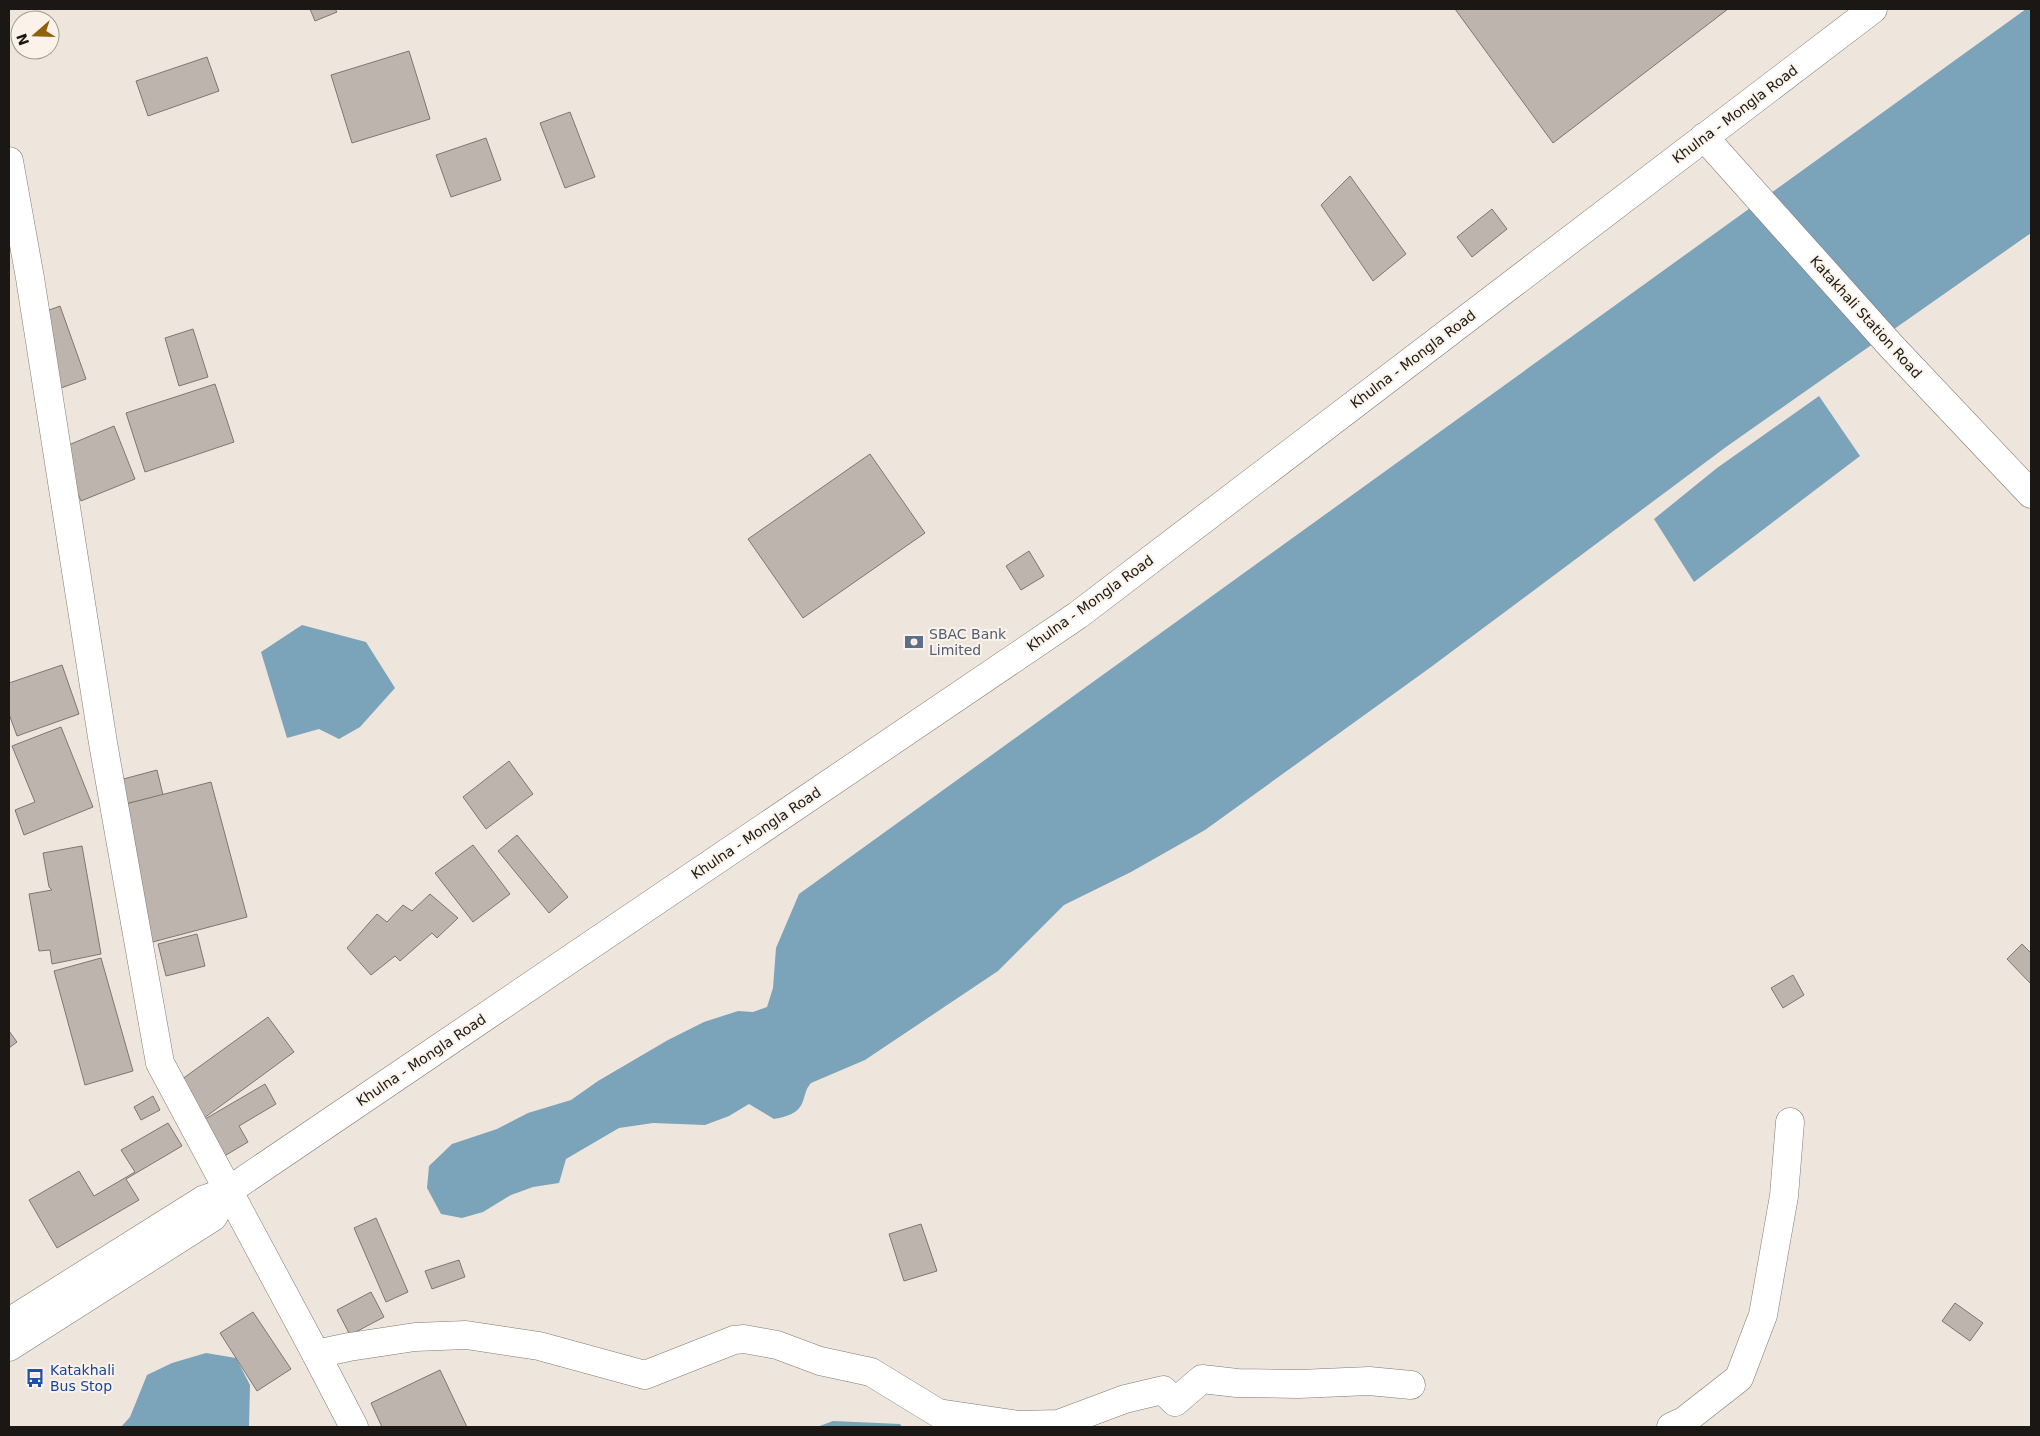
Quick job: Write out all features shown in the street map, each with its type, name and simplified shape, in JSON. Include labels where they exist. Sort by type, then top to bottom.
[{"type":"main road","name":"Khulna - Mongla Road","points":[[228,1191],[1078,615],[1873,9]]},
{"type":"main road","name":"Katakhali Station Road","points":[[1704,137],[1752,193],[1892,347],[2031,494]]},
{"type":"main road","points":[[9,161],[30,278],[103,743],[160,1063],[354,1427]]},
{"type":"main road","points":[[1671,1427],[1684,1421],[1739,1378],[1763,1315],[1784,1196],[1790,1122]]},
{"type":"main road","points":[[9,1322],[203,1200],[228,1191]]},
{"type":"main road","points":[[9,1348],[213,1217],[228,1191]]},
{"type":"main road","points":[[316,1354],[415,1337],[466,1335],[539,1346],[645,1375],[734,1340],[744,1340],[777,1345],[820,1362],[871,1372],[938,1413],[1019,1425],[1058,1424],[1125,1399],[1163,1390],[1175,1402],[1202,1379],[1237,1383],[1299,1384],[1369,1381],[1412,1385]]},
{"type":"water","points":[[2026,9],[2031,9],[2031,233],[1726,447],[1431,667],[1205,830],[1131,872],[1064,905],[998,971],[865,1060],[811,1083],[801,1105],[795,1112],[774,1119],[749,1104],[729,1116],[705,1125],[653,1123],[619,1128],[566,1159],[559,1183],[533,1187],[511,1195],[483,1212],[462,1218],[441,1214],[427,1188],[429,1166],[452,1144],[497,1129],[528,1113],[571,1100],[598,1081],[668,1040],[704,1022],[738,1011],[753,1012],[767,1007],[773,988],[776,948],[799,894]]},
{"type":"water","points":[[1819,396],[1860,456],[1694,582],[1654,519],[1717,468]]},
{"type":"water","points":[[302,625],[366,642],[395,688],[360,727],[339,739],[319,729],[287,738],[261,652]]},
{"type":"water","points":[[206,1353],[236,1358],[250,1385],[249,1427],[121,1427],[130,1417],[147,1375],[172,1363]]},
{"type":"water","points":[[833,1421],[900,1424],[902,1427],[817,1427]]},
{"type":"building","points":[[310,9],[335,9],[337,12],[315,21]]},
{"type":"building","points":[[1455,9],[1728,9],[1553,143]]},
{"type":"building","points":[[409,51],[430,119],[352,143],[331,75]]},
{"type":"building","points":[[207,57],[219,91],[148,116],[136,81]]},
{"type":"building","points":[[570,112],[595,177],[565,188],[540,123]]},
{"type":"building","points":[[486,138],[501,180],[451,197],[436,155]]},
{"type":"building","points":[[1350,176],[1406,254],[1373,281],[1321,205]]},
{"type":"building","points":[[1492,209],[1507,229],[1472,257],[1457,237]]},
{"type":"building","points":[[60,306],[86,379],[61,388],[36,315]]},
{"type":"building","points":[[193,329],[208,377],[179,386],[165,338]]},
{"type":"building","points":[[215,384],[234,442],[145,472],[126,413]]},
{"type":"building","points":[[114,426],[135,479],[81,501],[59,449]]},
{"type":"building","points":[[870,454],[925,533],[803,618],[748,539]]},
{"type":"building","points":[[1029,551],[1044,576],[1021,590],[1006,566]]},
{"type":"building","points":[[62,665],[79,714],[17,736],[9,714],[9,683]]},
{"type":"building","points":[[61,727],[93,807],[24,835],[15,810],[35,802],[12,746]]},
{"type":"building","points":[[509,761],[533,794],[486,829],[463,797]]},
{"type":"building","points":[[157,770],[163,795],[122,805],[116,781]]},
{"type":"building","points":[[211,782],[247,917],[149,943],[114,807]]},
{"type":"building","points":[[517,835],[568,897],[549,913],[498,851]]},
{"type":"building","points":[[473,845],[510,894],[473,922],[435,873]]},
{"type":"building","points":[[82,846],[101,954],[52,964],[50,950],[39,951],[29,894],[52,890],[49,887],[43,853]]},
{"type":"building","points":[[430,894],[458,918],[437,938],[432,933],[400,961],[395,956],[371,975],[347,948],[377,914],[387,922],[403,905],[412,911]]},
{"type":"building","points":[[197,934],[205,966],[166,976],[158,944]]},
{"type":"building","points":[[2022,944],[2031,953],[2031,984],[2007,959]]},
{"type":"building","points":[[101,958],[133,1071],[85,1085],[54,971]]},
{"type":"building","points":[[1793,975],[1804,995],[1783,1008],[1771,988]]},
{"type":"building","points":[[268,1017],[294,1052],[200,1121],[174,1085]]},
{"type":"building","points":[[9,1031],[17,1042],[9,1048]]},
{"type":"building","points":[[265,1084],[276,1104],[239,1126],[248,1142],[221,1158],[200,1122]]},
{"type":"building","points":[[153,1096],[160,1110],[141,1120],[134,1107]]},
{"type":"building","points":[[168,1123],[182,1146],[126,1179],[139,1200],[57,1248],[29,1200],[79,1171],[94,1196],[135,1172],[121,1150]]},
{"type":"building","points":[[376,1218],[408,1292],[386,1302],[354,1228]]},
{"type":"building","points":[[921,1224],[937,1271],[904,1281],[889,1234]]},
{"type":"building","points":[[459,1260],[465,1277],[432,1289],[425,1271]]},
{"type":"building","points":[[371,1292],[384,1317],[350,1335],[337,1310]]},
{"type":"building","points":[[1955,1303],[1983,1323],[1970,1341],[1942,1321]]},
{"type":"building","points":[[253,1312],[291,1369],[257,1391],[220,1333]]},
{"type":"building","points":[[440,1370],[467,1427],[382,1427],[371,1403]]},
{"type":"place","name":"SBAC Bank Limited","points":[[914,642]]},
{"type":"place","name":"Katakhali Bus Stop","points":[[35,1378]]}]
